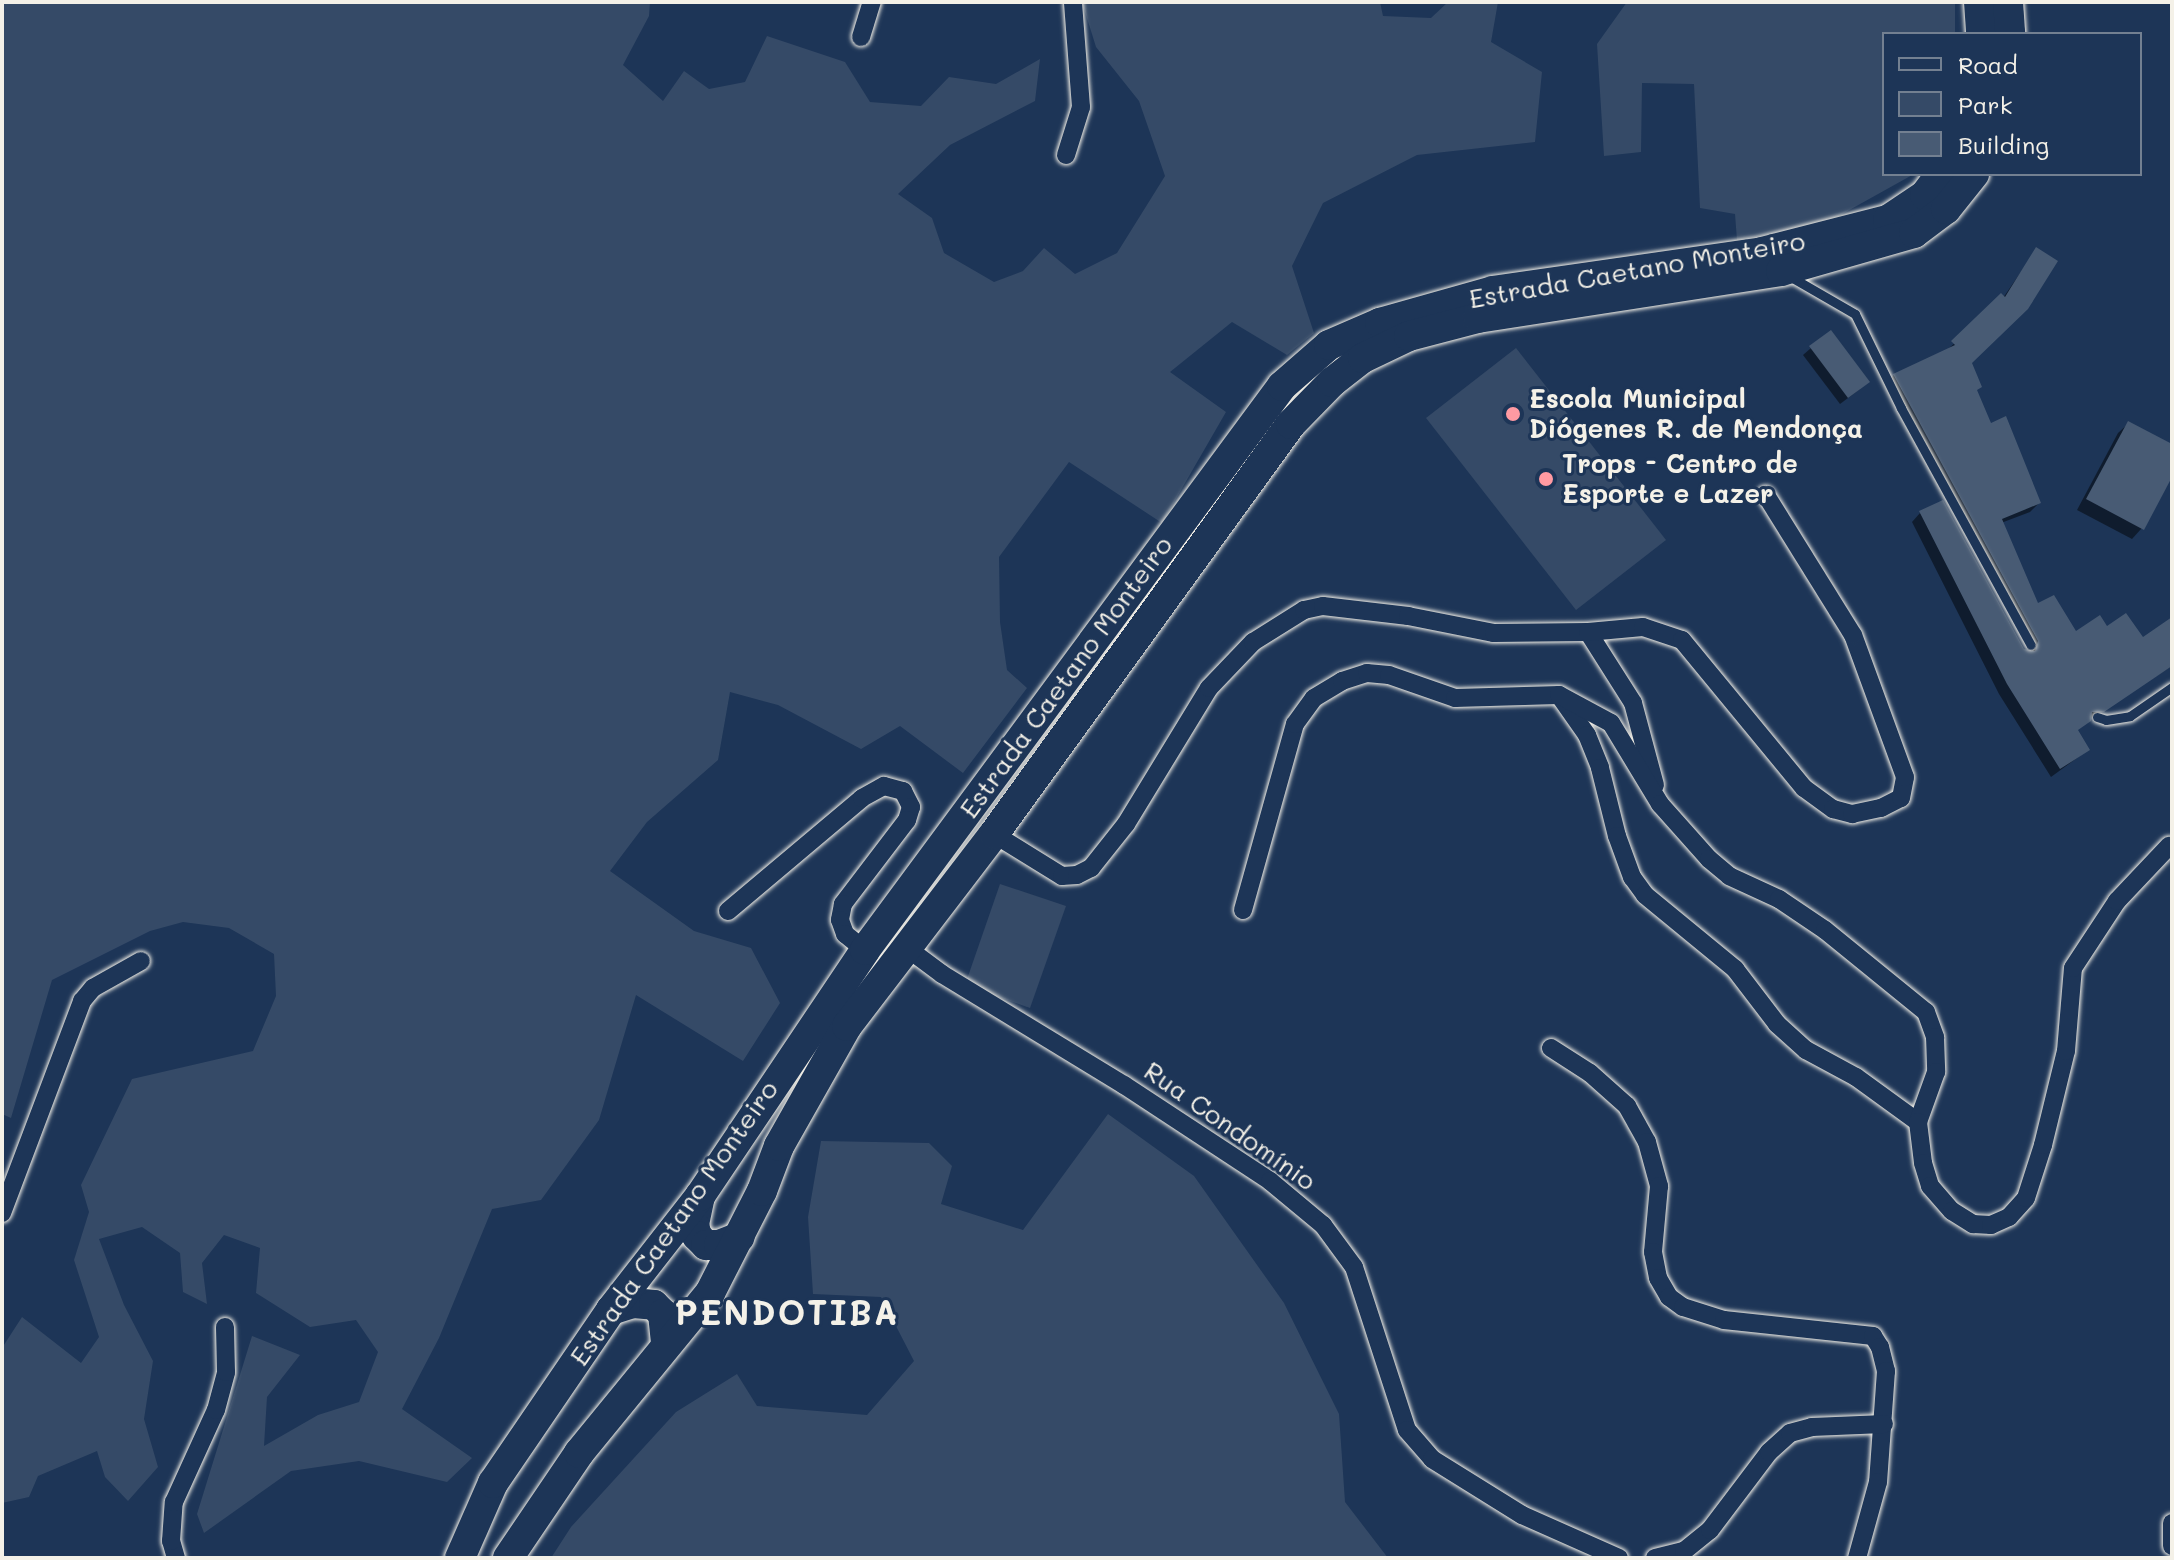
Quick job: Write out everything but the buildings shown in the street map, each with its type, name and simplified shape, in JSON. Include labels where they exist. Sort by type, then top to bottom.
[{"type":"main road","points":[[1979,2],[1981,32]]},
{"type":"main road","points":[[2008,2],[2010,32]]},
{"type":"main road","name":"Estrada Caetano Monteiro","points":[[460,1558],[493,1483],[611,1310],[700,1196],[865,950],[1282,386],[1329,345],[1380,323],[1493,291],[1762,252],[1888,220],[1925,195],[1939,176]]},
{"type":"main road","name":"Estrada Caetano Monteiro","points":[[508,1558],[579,1453],[710,1293],[740,1237],[779,1146],[828,1054],[994,834],[1291,424],[1332,382],[1363,358],[1409,336],[1478,318],[1781,271],[1914,233],[1946,209],[1972,176]]},
{"type":"main road","points":[[700,1196],[694,1225],[697,1236],[706,1245],[719,1245],[740,1237]]},
{"type":"main road","points":[[611,1310],[633,1303],[654,1305],[663,1314],[666,1344]]},
{"type":"street","points":[[861,37],[872,2]]},
{"type":"street","points":[[1066,155],[1081,107],[1073,2]]},
{"type":"street","points":[[994,834],[1062,876],[1077,875],[1091,868],[1126,824],[1209,688],[1253,642],[1304,610],[1323,606],[1494,633],[1588,632],[1643,627],[1682,640],[1804,788],[1833,809],[1852,814],[1881,808],[1901,798],[1905,777],[1853,635],[1766,495]]},
{"type":"street","points":[[1588,632],[1633,703],[1660,804]]},
{"type":"street","points":[[1243,910],[1295,724],[1314,698],[1342,681],[1367,673],[1389,675],[1455,698],[1559,695],[1611,723],[1660,804],[1709,859],[1729,876],[1779,899],[1825,930],[1926,1012],[1935,1037],[1936,1072],[1918,1122],[1930,1186],[1952,1211],[1973,1224],[1991,1225],[2009,1217],[2026,1198],[2043,1145],[2066,1051],[2073,968],[2117,901],[2169,846]]},
{"type":"street","points":[[1559,695],[1587,735],[1600,768],[1617,836],[1632,877],[1645,895],[1735,969],[1777,1024],[1806,1050],[1856,1077],[1918,1122]]},
{"type":"street","points":[[728,911],[862,798],[884,786],[903,791],[911,807],[907,820],[843,904],[840,920],[845,934],[865,950]]},
{"type":"street","name":"Rua Condomínio","points":[[907,948],[942,974],[1124,1085],[1243,1163],[1323,1225],[1354,1267],[1394,1396],[1407,1430],[1415,1440],[1432,1459],[1522,1515],[1619,1558]]},
{"type":"street","points":[[2,1213],[82,1001],[93,988],[141,961]]},
{"type":"street","points":[[1551,1048],[1590,1073],[1627,1106],[1647,1142],[1659,1186],[1653,1252],[1658,1278],[1669,1297],[1683,1307],[1724,1320],[1873,1336],[1886,1371],[1884,1424],[1878,1482],[1857,1558]]},
{"type":"street","points":[[176,1558],[171,1541],[174,1502],[216,1410],[226,1372],[225,1327]]},
{"type":"street","points":[[1655,1558],[1684,1551],[1710,1530],[1769,1452],[1790,1433],[1812,1427],[1884,1424]]},
{"type":"street","points":[[2172,1523],[2172,1546]]},
{"type":"lane","points":[[1781,271],[1855,314],[1901,408],[2031,645]]},
{"type":"lane","points":[[2097,717],[2106,720],[2130,716],[2172,687]]},
{"type":"green space","points":[[2,2],[650,2],[649,16],[623,65],[663,101],[684,71],[709,89],[745,82],[767,36],[845,62],[870,102],[921,106],[949,77],[996,84],[1040,59],[1035,101],[950,145],[898,194],[932,218],[944,253],[994,282],[1023,271],[1044,248],[1075,274],[1117,253],[1165,176],[1139,101],[1096,47],[1082,2],[1380,2],[1383,16],[1431,18],[1448,2],[1498,2],[1491,42],[1542,72],[1535,142],[1417,155],[1323,203],[1292,266],[1314,333],[1287,355],[1232,322],[1170,372],[1226,412],[1162,523],[1069,462],[999,557],[1000,622],[1007,670],[1027,688],[963,773],[900,726],[861,749],[778,705],[730,692],[718,760],[647,822],[610,871],[694,931],[751,948],[780,1003],[743,1061],[636,995],[599,1120],[541,1200],[492,1209],[439,1338],[402,1409],[472,1458],[447,1482],[359,1461],[291,1471],[204,1533],[197,1514],[252,1336],[300,1355],[267,1397],[264,1446],[318,1415],[359,1402],[378,1352],[356,1320],[310,1327],[256,1293],[260,1248],[224,1235],[202,1263],[207,1304],[183,1292],[180,1253],[142,1227],[99,1239],[124,1305],[153,1361],[144,1419],[158,1467],[128,1501],[105,1477],[97,1451],[38,1476],[29,1497],[2,1503],[2,1348],[22,1317],[81,1363],[99,1337],[74,1260],[89,1212],[81,1185],[132,1079],[253,1051],[276,996],[274,954],[229,928],[183,922],[150,931],[52,980],[11,1118],[2,1114]]},
{"type":"green space","points":[[1627,2],[1955,2],[1955,32],[1882,32],[1882,176],[1910,176],[1826,223],[1737,240],[1735,214],[1700,208],[1694,84],[1642,83],[1641,152],[1604,156],[1597,44]]},
{"type":"green space","name":"Trops - Centro de Esporte e Lazer","points":[[1516,348],[1666,540],[1576,610],[1426,418]]},
{"type":"green space","points":[[1000,884],[1066,906],[1030,1008],[965,985]]},
{"type":"green space","points":[[1108,1114],[1194,1176],[1284,1303],[1339,1414],[1345,1502],[1388,1558],[551,1558],[571,1527],[676,1412],[737,1374],[757,1406],[867,1415],[914,1361],[881,1297],[813,1294],[808,1217],[821,1141],[929,1143],[952,1166],[941,1204],[1023,1230]]},
{"type":"place","name":"Escola Municipal Diógenes R. de Mendonça","points":[[1513,414]]},
{"type":"place","name":"Trops - Centro de Esporte e Lazer","points":[[1546,479]]},
{"type":"district","name":"PENDOTIBA","points":[[787,1312]]}]
